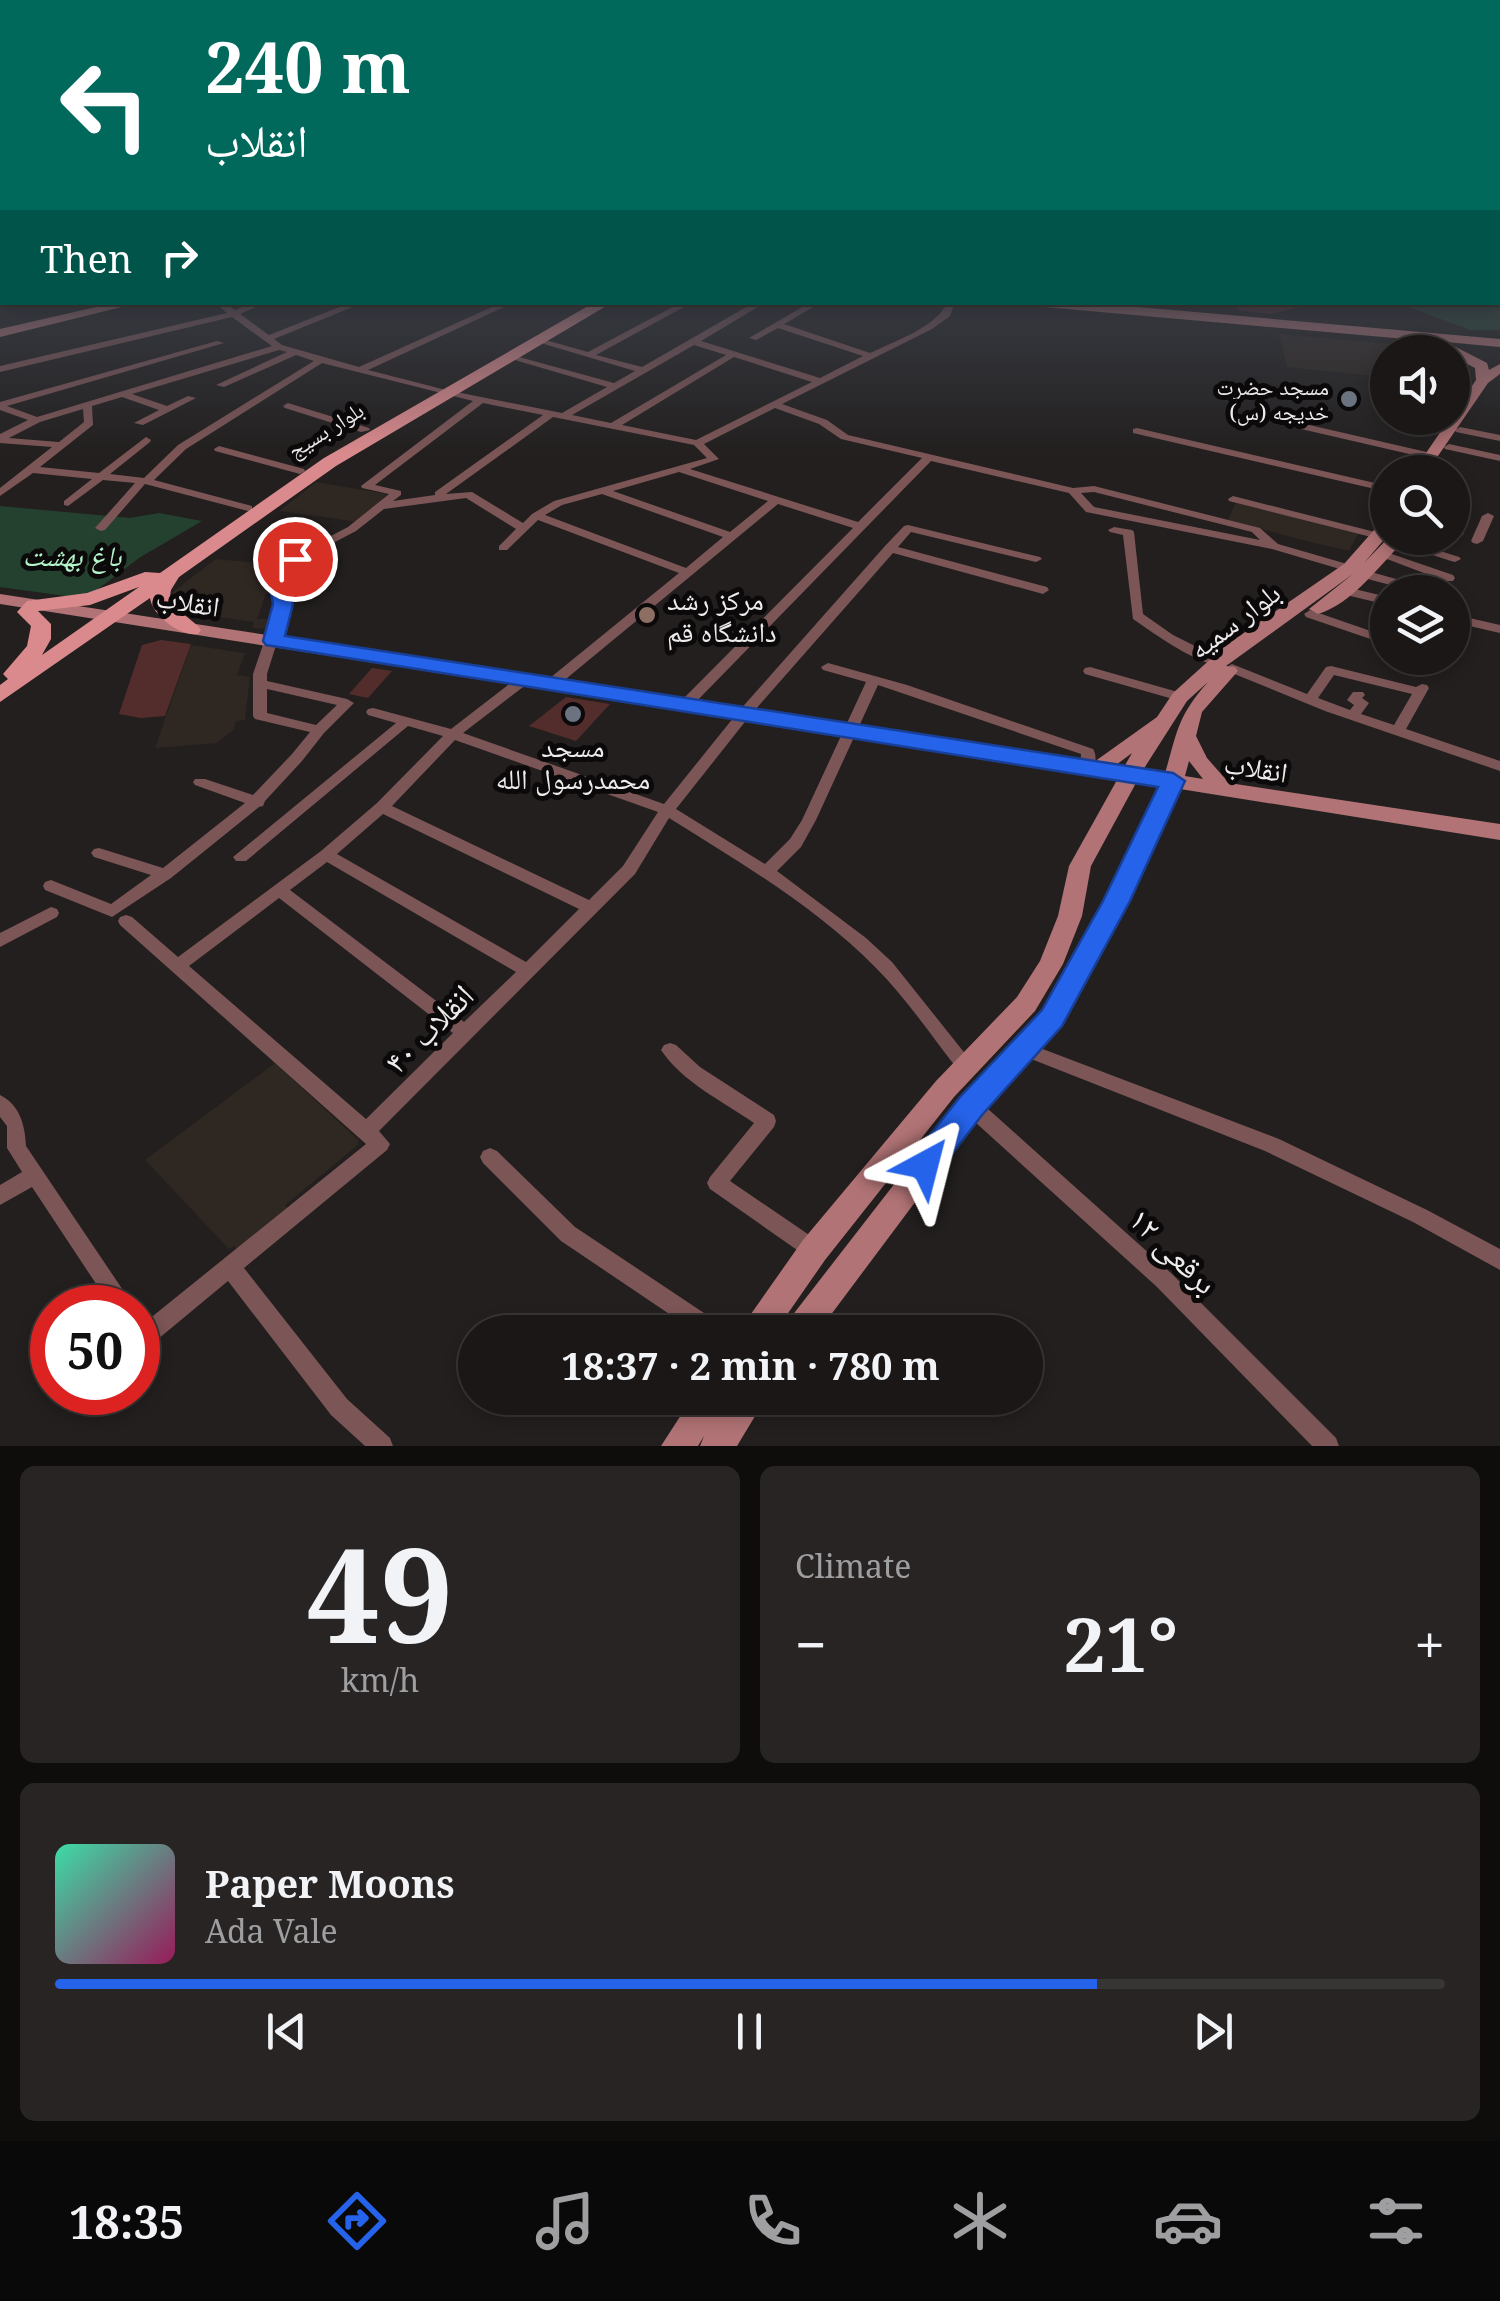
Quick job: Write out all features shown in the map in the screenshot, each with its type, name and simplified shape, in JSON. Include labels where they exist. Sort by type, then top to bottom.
[{"type":"main road","points":[[0,333],[55,320]]},
{"type":"main road","name":"بلوار بسیج","points":[[98,618],[330,462],[562,320]]},
{"type":"main road","name":"بلوار بسیج","points":[[162,575],[248,508],[365,430],[573,320]]},
{"type":"main road","points":[[1242,320],[1406,335]]},
{"type":"main road","points":[[1275,320],[1500,342]]},
{"type":"main road","points":[[1470,340],[1500,342]]},
{"type":"main road","points":[[1470,357],[1482,366],[1483,380]]},
{"type":"main road","points":[[1432,455],[1483,380],[1500,368]]},
{"type":"main road","points":[[1470,416],[1488,391],[1500,382]]},
{"type":"main road","points":[[1445,455],[1457,435]]},
{"type":"main road","name":"بلوار سمیه","points":[[769,1315],[814,1250],[945,1089],[1026,1004],[1051,964],[1070,916],[1080,866],[1174,706],[1357,571],[1373,555]]},
{"type":"main road","name":"بلوار سمیه","points":[[812,1315],[971,1106],[1052,1018],[1078,972],[1199,703],[1225,666],[1346,591],[1357,571]]},
{"type":"main road","points":[[0,608],[30,608],[90,598],[162,575],[159,604],[191,630]]},
{"type":"main road","points":[[0,599],[30,608],[42,624],[43,635],[40,646],[7,678]]},
{"type":"main road","name":"انقلاب","points":[[30,608],[274,641],[1131,774],[1178,756],[1223,789],[1500,832]]},
{"type":"main road","points":[[7,678],[98,618]]},
{"type":"main road","points":[[0,695],[98,618]]},
{"type":"main road","points":[[1093,768],[1174,706]]},
{"type":"main road","points":[[1149,747],[1160,759],[1178,756],[1199,761],[1223,789]]},
{"type":"main road","points":[[945,1089],[971,1106]]},
{"type":"main road","points":[[678,1446],[699,1415]]},
{"type":"main road","points":[[718,1446],[739,1415]]},
{"type":"street","points":[[0,368],[205,320]]},
{"type":"street","points":[[242,320],[279,347],[322,360],[440,392],[697,443],[714,460],[558,502],[536,516],[503,548]]},
{"type":"street","points":[[268,339],[315,320]]},
{"type":"street","points":[[361,370],[470,320]]},
{"type":"street","points":[[589,355],[654,320]]},
{"type":"street","points":[[434,497],[558,415],[729,320]]},
{"type":"street","points":[[753,338],[786,320]]},
{"type":"street","points":[[697,443],[938,320]]},
{"type":"street","points":[[778,325],[871,356]]},
{"type":"street","points":[[538,340],[641,370]]},
{"type":"street","points":[[690,342],[820,381]]},
{"type":"street","points":[[0,406],[220,343]]},
{"type":"street","points":[[0,439],[38,420],[279,347]]},
{"type":"street","points":[[221,385],[295,352]]},
{"type":"street","points":[[613,426],[732,354]]},
{"type":"street","points":[[511,356],[613,386]]},
{"type":"street","points":[[102,528],[182,447],[322,360]]},
{"type":"street","points":[[120,371],[144,388]]},
{"type":"street","points":[[123,394],[167,409]]},
{"type":"street","points":[[140,423],[191,398]]},
{"type":"street","points":[[366,486],[481,400]]},
{"type":"street","points":[[773,404],[823,422],[846,437],[1073,491],[1094,489],[1256,530],[1274,546]]},
{"type":"street","points":[[0,493],[89,423],[87,405]]},
{"type":"street","points":[[0,406],[38,420]]},
{"type":"street","points":[[288,406],[365,430]]},
{"type":"street","points":[[1305,427],[1427,455]]},
{"type":"street","points":[[1137,430],[1370,484]]},
{"type":"street","points":[[1470,432],[1500,438]]},
{"type":"street","points":[[0,439],[59,445]]},
{"type":"street","points":[[68,503],[146,440]]},
{"type":"street","points":[[1449,448],[1500,458]]},
{"type":"street","points":[[219,449],[300,471]]},
{"type":"street","points":[[685,706],[928,459]]},
{"type":"street","points":[[680,468],[862,527]]},
{"type":"street","points":[[29,469],[145,481],[248,508]]},
{"type":"street","points":[[319,730],[260,716],[260,674],[283,604],[278,577],[284,568],[352,530],[397,492],[366,486]]},
{"type":"street","points":[[600,490],[730,536]]},
{"type":"street","points":[[1073,491],[1090,510],[1274,546],[1370,575]]},
{"type":"street","points":[[382,506],[434,497],[473,496],[523,528]]},
{"type":"street","points":[[1232,499],[1370,533]]},
{"type":"street","points":[[550,685],[776,500]]},
{"type":"street","points":[[536,516],[687,572]]},
{"type":"street","points":[[1477,542],[1488,516]]},
{"type":"street","name":"انقلاب ۴۰","points":[[160,1319],[380,1144],[366,1131],[629,870],[667,810],[743,714],[908,528],[1013,554]]},
{"type":"street","points":[[1114,530],[1128,532],[1137,616],[1169,638],[1225,666],[1310,700],[1500,766]]},
{"type":"street","points":[[889,548],[1043,590]]},
{"type":"street","points":[[997,578],[1013,554],[1036,559]]},
{"type":"street","points":[[1409,555],[1433,575]]},
{"type":"street","points":[[1442,555],[1455,559]]},
{"type":"street","points":[[1346,591],[1370,597]]},
{"type":"street","points":[[1310,614],[1370,635]]},
{"type":"street","points":[[1470,622],[1500,630]]},
{"type":"street","points":[[828,667],[1088,752],[1093,768]]},
{"type":"street","points":[[1310,700],[1331,670],[1422,688],[1398,731]]},
{"type":"street","points":[[1090,671],[1174,706]]},
{"type":"street","points":[[766,872],[796,843],[874,679]]},
{"type":"street","points":[[180,964],[326,855],[382,806],[453,734],[522,681]]},
{"type":"street","points":[[119,916],[258,802],[291,770],[319,730],[347,703],[260,684]]},
{"type":"street","points":[[1353,716],[1362,703],[1354,700],[1358,695]]},
{"type":"street","points":[[373,712],[453,734],[667,810],[766,872],[846,930],[886,968],[965,1066]]},
{"type":"street","points":[[241,857],[406,721]]},
{"type":"street","points":[[200,782],[258,802]]},
{"type":"street","points":[[382,806],[591,908]]},
{"type":"street","points":[[99,853],[166,874]]},
{"type":"street","points":[[326,855],[528,971]]},
{"type":"street","points":[[51,886],[119,916],[180,964],[366,1131]]},
{"type":"street","points":[[279,890],[466,1033]]},
{"type":"street","points":[[0,941],[51,912]]},
{"type":"street","points":[[670,1050],[694,1072],[767,1121],[716,1183],[814,1250]]},
{"type":"street","points":[[1026,1050],[1272,1145],[1420,1216],[1500,1260]]},
{"type":"street","points":[[0,1103],[16,1124],[18,1148],[34,1175],[109,1285]]},
{"type":"street","name":"برقعی ۱۲","points":[[971,1106],[1164,1280],[1328,1446]]},
{"type":"street","points":[[490,1157],[568,1234],[689,1315]]},
{"type":"street","points":[[0,1196],[34,1175]]},
{"type":"street","points":[[230,1267],[338,1408],[382,1446]]},
{"type":"shaded area","points":[[1279,334],[1370,342],[1370,375],[1287,367]]},
{"type":"shaded area","points":[[316,482],[387,494],[359,522],[279,511]]},
{"type":"shaded area","points":[[1236,502],[1358,534],[1349,551],[1310,542],[1228,520]]},
{"type":"shaded area","points":[[216,559],[281,565],[267,578],[273,593],[266,594],[257,619],[273,619],[269,629],[253,628],[254,622],[177,611],[173,607],[170,598],[174,591]]},
{"type":"shaded area","points":[[191,645],[245,653],[237,675],[250,677],[245,720],[236,721],[234,729],[217,743],[155,748]]},
{"type":"shaded area","points":[[275,1063],[358,1140],[358,1145],[285,1205],[288,1209],[239,1252],[234,1246],[229,1249],[145,1160]]},
{"type":"green space","points":[[1445,320],[1500,320],[1500,330],[1470,330]]},
{"type":"green space","name":"باغ بهشت","points":[[0,506],[130,518],[159,513],[202,521],[139,558],[90,595],[73,597],[0,587]]},
{"type":"building","points":[[161,640],[191,644],[165,716],[141,718],[119,714],[142,645]]},
{"type":"building","points":[[372,668],[392,671],[368,698],[349,694]]},
{"type":"building","name":"مسجد محمدرسول الله","points":[[566,697],[610,704],[576,741],[529,726]]},
{"type":"place","name":"مسجد حضرت خدیجه (س)","points":[[1349,399]]},
{"type":"place","name":"مرکز رشد دانشگاه قم","points":[[647,615]]},
{"type":"place","name":"مسجد محمدرسول الله","points":[[573,714]]},
{"type":"route","points":[[295,559],[278,577],[283,604],[274,641],[1173,781],[1116,901],[1052,1018],[971,1106],[925,1165]]}]
